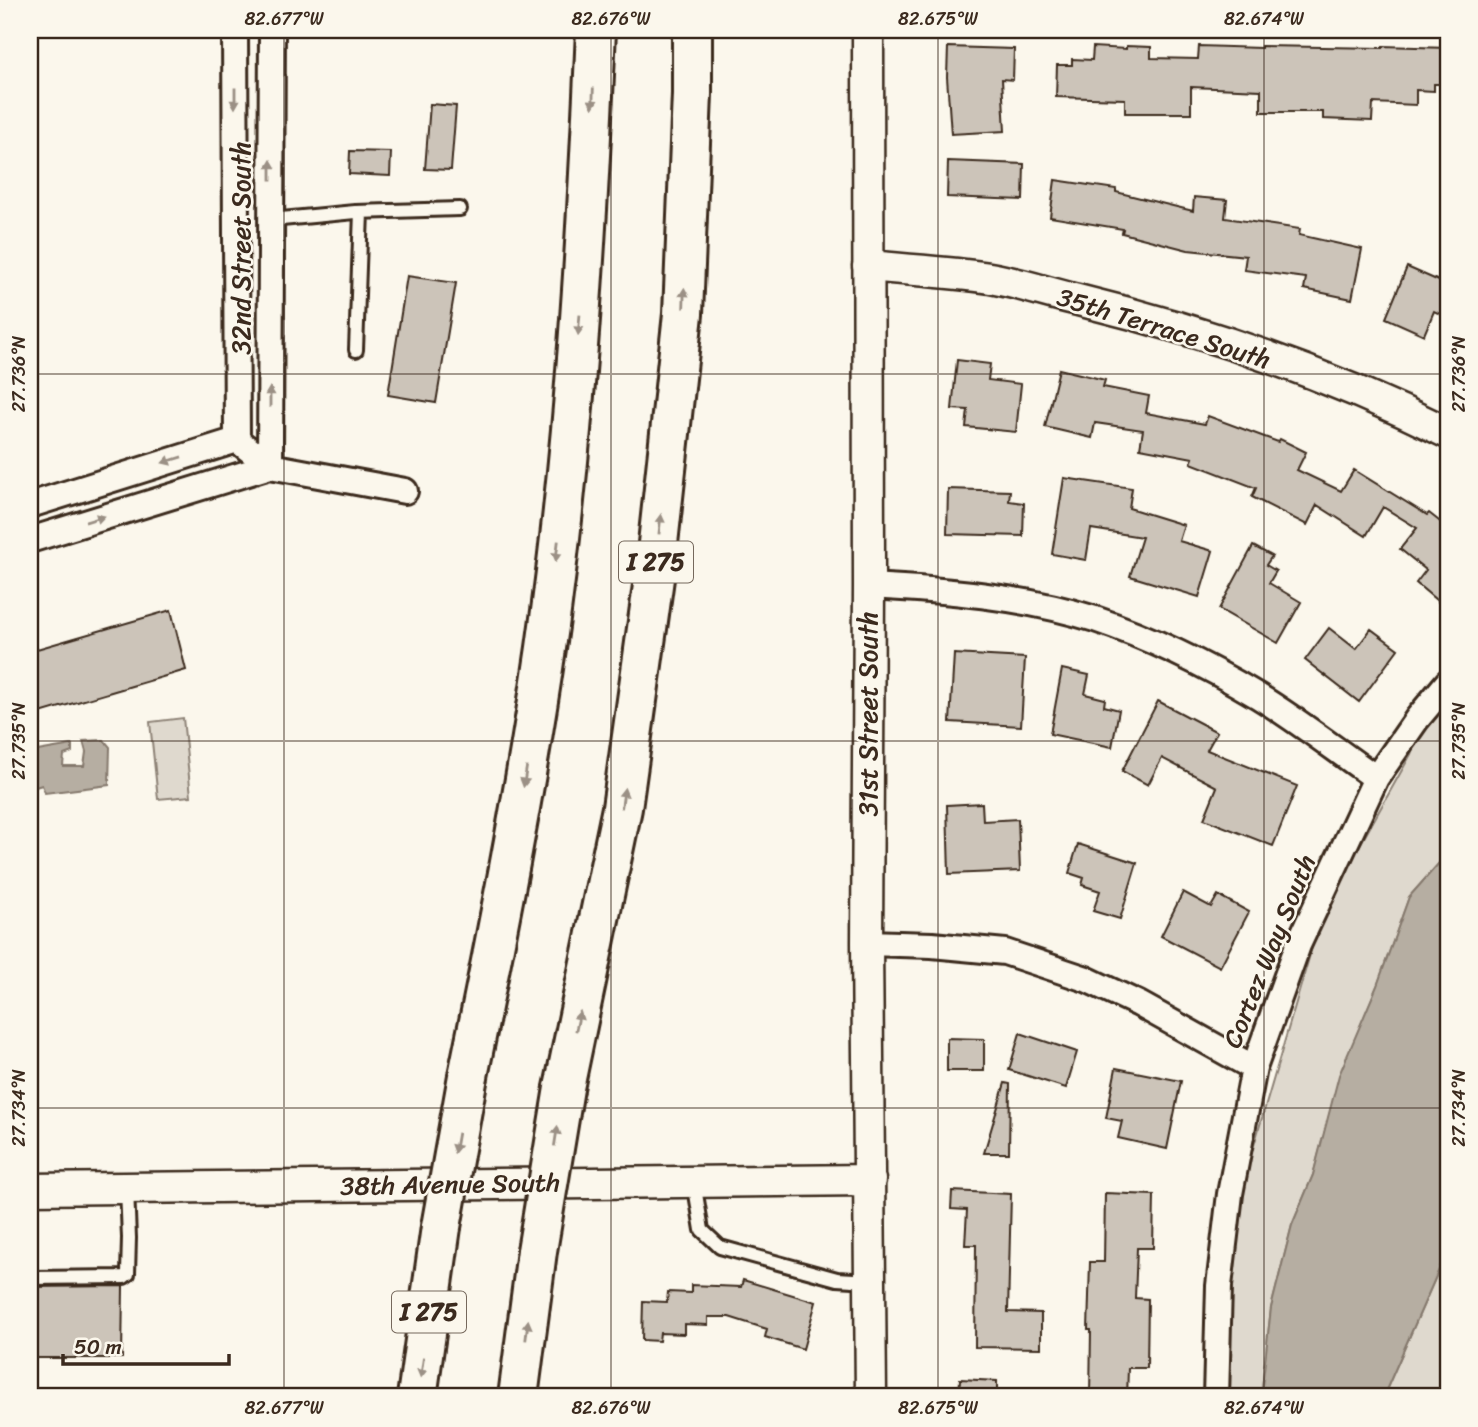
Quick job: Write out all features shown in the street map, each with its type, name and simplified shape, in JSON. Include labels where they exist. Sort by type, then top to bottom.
[{"type":"highway","name":"I 275","points":[[417,1397],[441,1227],[515,842],[546,646],[577,359],[588,220],[596,30]]},
{"type":"highway","name":"I 275","points":[[518,1397],[537,1251],[564,1088],[622,808],[655,571],[683,314],[692,30]]},
{"type":"street","name":"32nd Street South","points":[[235,30],[237,439]]},
{"type":"street","name":"32nd Street South","points":[[270,466],[272,30]]},
{"type":"street","name":"31st Street South","points":[[868,30],[867,943],[871,1397]]},
{"type":"street","name":"35th Terrace South","points":[[868,266],[991,278],[1130,313],[1224,342],[1300,370],[1394,407],[1448,433]]},
{"type":"street","points":[[30,505],[237,439],[270,466]]},
{"type":"street","points":[[30,540],[270,466],[405,491]]},
{"type":"street","points":[[869,586],[956,591],[1022,602],[1094,619],[1170,650],[1258,696],[1376,778]]},
{"type":"street","name":"Cortez Way South","points":[[1216,1397],[1219,1286],[1230,1194],[1254,1068],[1298,946],[1376,778],[1417,719],[1448,682]]},
{"type":"street","points":[[867,943],[932,945],[1005,953],[1040,964],[1086,979],[1139,1004],[1254,1068]]},
{"type":"street","name":"38th Avenue South","points":[[30,1189],[870,1180]]},
{"type":"lane","points":[[271,220],[315,214],[460,209]]},
{"type":"lane","points":[[356,349],[361,212]]},
{"type":"lane","points":[[694,1182],[702,1230],[720,1247],[837,1279],[870,1281]]},
{"type":"lane","points":[[30,1278],[124,1277],[128,1274],[127,1188]]},
{"type":"shaded area","points":[[1448,701],[1448,853],[1409,897],[1377,986],[1340,1075],[1313,1175],[1292,1225],[1271,1308],[1261,1397],[1228,1397],[1230,1287],[1245,1176],[1316,934],[1347,868],[1415,743]]},
{"type":"shaded area","points":[[183,718],[191,796],[158,799],[150,722]]},
{"type":"shaded area","points":[[104,740],[110,747],[109,785],[45,793],[42,785],[32,788],[30,786],[30,753],[72,745],[72,752],[64,755],[63,766],[84,766],[86,752],[83,741]]},
{"type":"shaded area","points":[[1448,853],[1448,1249],[1383,1397],[1261,1397],[1271,1308],[1292,1225],[1313,1175],[1339,1075],[1377,986],[1409,897]]},
{"type":"shaded area","points":[[1448,1249],[1448,1397],[1383,1397]]},
{"type":"building","points":[[1126,46],[1151,47],[1151,58],[1198,59],[1199,46],[1448,48],[1448,84],[1434,84],[1434,91],[1416,90],[1416,105],[1373,103],[1372,121],[1323,119],[1323,112],[1261,112],[1261,90],[1191,87],[1191,113],[1125,113],[1125,99],[1056,97],[1057,65],[1072,65],[1072,59],[1092,60],[1093,47],[1126,49]]},
{"type":"building","points":[[948,47],[1014,49],[1013,80],[1002,79],[1005,131],[951,134]]},
{"type":"building","points":[[430,104],[456,106],[451,170],[425,169]]},
{"type":"building","points":[[350,151],[391,152],[390,176],[349,174]]},
{"type":"building","points":[[948,161],[1024,164],[1023,200],[947,197]]},
{"type":"building","points":[[1055,180],[1116,189],[1116,192],[1193,211],[1194,197],[1227,200],[1225,218],[1300,229],[1299,235],[1362,249],[1352,299],[1304,289],[1306,278],[1244,270],[1246,256],[1188,250],[1122,233],[1123,229],[1050,217]]},
{"type":"building","points":[[1407,267],[1448,285],[1448,318],[1434,311],[1424,335],[1386,318]]},
{"type":"building","points":[[407,276],[456,283],[436,403],[388,395]]},
{"type":"building","points":[[957,360],[990,364],[988,380],[1021,384],[1016,432],[966,427],[968,410],[952,409]]},
{"type":"building","points":[[1059,369],[1105,380],[1103,387],[1149,396],[1146,413],[1205,424],[1208,416],[1278,442],[1280,439],[1306,452],[1297,470],[1341,491],[1354,470],[1427,515],[1429,513],[1448,528],[1448,610],[1416,583],[1426,570],[1400,549],[1417,528],[1383,507],[1366,536],[1317,505],[1307,525],[1252,497],[1256,488],[1191,463],[1193,458],[1140,448],[1143,430],[1095,423],[1092,438],[1045,427]]},
{"type":"building","points":[[1064,478],[1132,488],[1129,508],[1184,525],[1179,541],[1213,551],[1199,597],[1130,576],[1142,537],[1091,529],[1086,560],[1052,554]]},
{"type":"building","points":[[948,489],[1010,491],[1009,501],[1024,503],[1023,536],[947,534]]},
{"type":"building","points":[[1253,546],[1272,556],[1266,565],[1276,571],[1269,583],[1301,602],[1278,643],[1219,609]]},
{"type":"building","points":[[171,610],[186,670],[30,716],[30,651]]},
{"type":"building","points":[[1329,628],[1356,649],[1371,629],[1398,649],[1359,702],[1305,660]]},
{"type":"building","points":[[954,654],[1025,658],[1021,726],[950,722]]},
{"type":"building","points":[[1062,669],[1089,675],[1085,694],[1105,699],[1104,706],[1119,710],[1112,747],[1050,734]]},
{"type":"building","points":[[1158,701],[1217,732],[1207,750],[1297,786],[1273,846],[1204,819],[1217,787],[1162,758],[1148,785],[1122,771]]},
{"type":"building","points":[[982,803],[983,821],[1018,819],[1020,871],[949,874],[947,805]]},
{"type":"building","points":[[1078,844],[1137,863],[1120,919],[1093,911],[1100,891],[1082,885],[1084,878],[1069,873]]},
{"type":"building","points":[[1183,892],[1211,907],[1218,895],[1249,912],[1220,967],[1161,936]]},
{"type":"building","points":[[1020,1033],[1077,1052],[1066,1088],[1009,1070]]},
{"type":"building","points":[[947,1038],[984,1039],[984,1071],[947,1071]]},
{"type":"building","points":[[1116,1068],[1181,1081],[1167,1149],[1118,1138],[1122,1121],[1106,1118]]},
{"type":"building","points":[[1005,1083],[1010,1084],[1009,1153],[984,1153]]},
{"type":"building","points":[[952,1191],[1011,1194],[1008,1312],[1041,1313],[1041,1348],[975,1347],[976,1245],[965,1245],[967,1210],[951,1209]]},
{"type":"building","points":[[1105,1193],[1154,1195],[1153,1248],[1137,1248],[1135,1298],[1148,1299],[1147,1368],[1128,1368],[1127,1397],[1090,1397],[1090,1262],[1104,1262]]},
{"type":"building","points":[[743,1280],[816,1302],[803,1349],[765,1337],[767,1329],[729,1317],[708,1317],[708,1325],[684,1324],[684,1334],[660,1333],[659,1341],[642,1340],[643,1301],[667,1302],[668,1292],[691,1293],[691,1285],[741,1287]]},
{"type":"building","points":[[123,1286],[122,1358],[30,1358],[30,1287]]},
{"type":"building","points":[[960,1379],[997,1381],[997,1397],[959,1397]]}]
